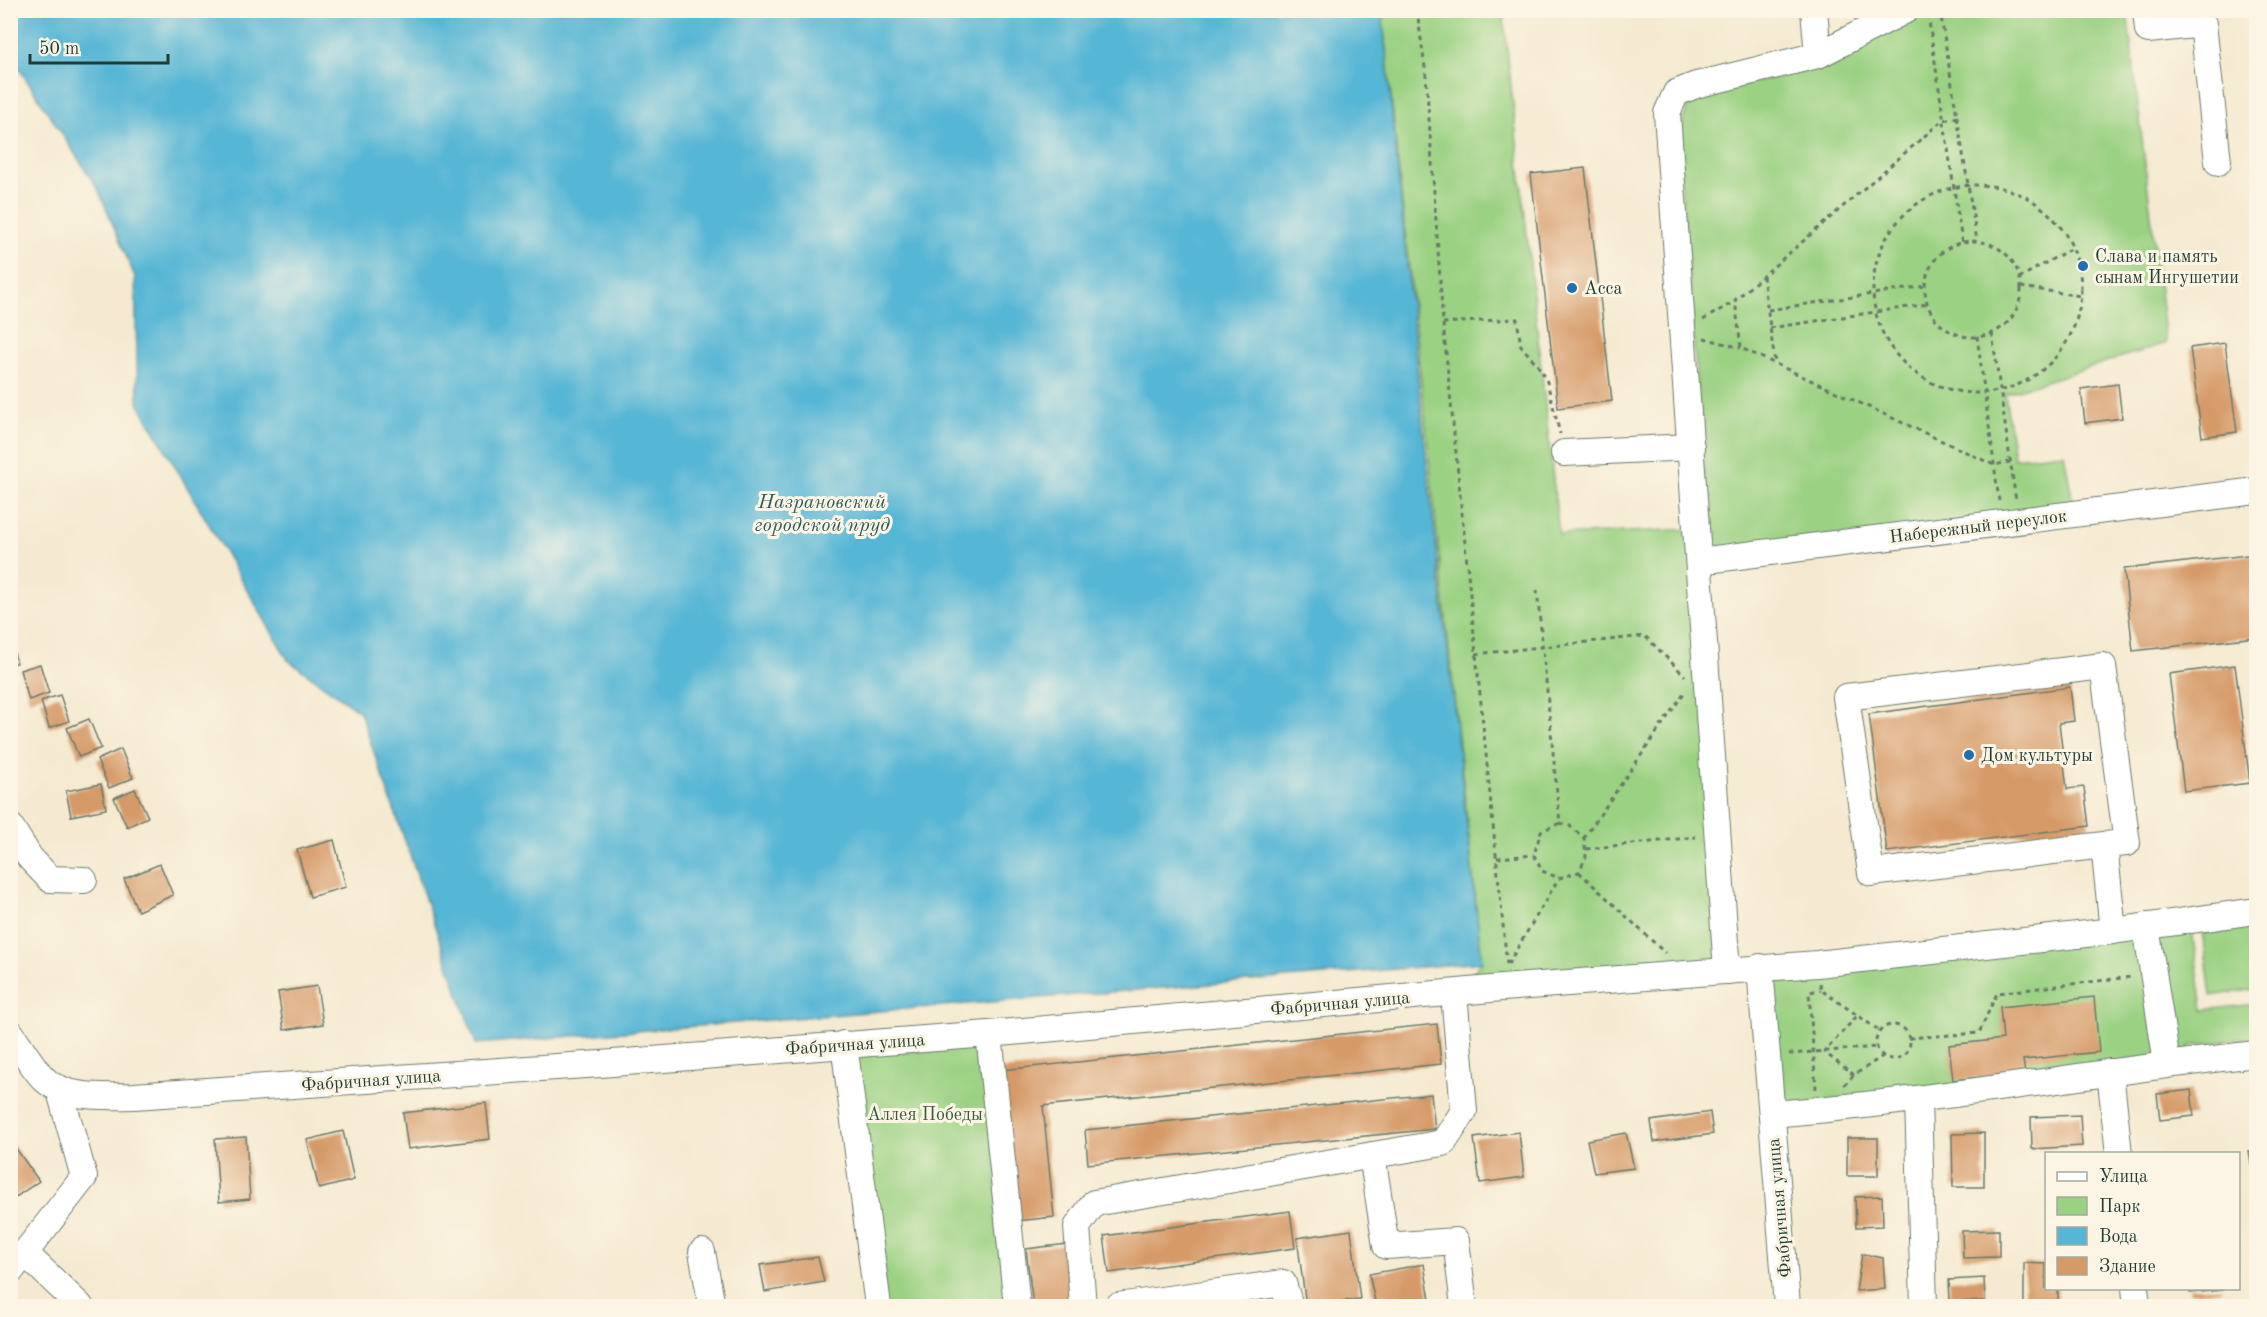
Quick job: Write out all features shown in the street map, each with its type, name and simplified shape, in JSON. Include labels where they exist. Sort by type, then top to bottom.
[{"type":"street","points":[[1814,10],[1818,55]]},
{"type":"street","points":[[1727,971],[1667,113],[1676,93],[1696,85],[1818,55],[1906,10]]},
{"type":"street","points":[[2146,10],[2148,30],[2203,24],[2218,162]]},
{"type":"street","points":[[1564,453],[1690,447]]},
{"type":"street","name":"Набережный переулок","points":[[1699,561],[2256,491]]},
{"type":"street","points":[[2103,666],[2127,843],[2104,845],[1870,873],[1846,697],[2103,666]]},
{"type":"street","points":[[11,829],[30,858],[50,879],[84,880]]},
{"type":"street","points":[[2104,845],[2113,931]]},
{"type":"street","name":"Фабричная улица","points":[[58,1088],[74,1093],[134,1096],[588,1065],[989,1034],[1760,967],[1817,964],[2113,931],[2256,911]]},
{"type":"street","points":[[2146,926],[2168,1064]]},
{"type":"street","name":"Фабричная улица","points":[[1760,967],[1787,1306]]},
{"type":"street","points":[[1083,1306],[1077,1227],[1094,1203],[1443,1143],[1464,1112],[1454,993]]},
{"type":"street","points":[[10,1032],[44,1079],[58,1088],[84,1176],[18,1263],[80,1306]]},
{"type":"street","points":[[989,1034],[1017,1306]]},
{"type":"street","points":[[844,1044],[878,1306]]},
{"type":"street","points":[[1772,1114],[1918,1099],[2256,1054]]},
{"type":"street","points":[[2110,1072],[2119,1152]]},
{"type":"street","points":[[1918,1099],[1924,1306]]},
{"type":"street","points":[[1371,1155],[1386,1246],[1456,1241],[1464,1306]]},
{"type":"street","points":[[702,1252],[712,1306]]},
{"type":"street","points":[[1118,1306],[1283,1283],[1290,1306]]},
{"type":"street","points":[[2135,1290],[2137,1306]]},
{"type":"path","points":[[1417,10],[1425,75],[1443,323],[1507,965],[1559,878]]},
{"type":"path","points":[[1927,10],[1962,242]]},
{"type":"path","points":[[1940,10],[1970,185],[1977,241]]},
{"type":"path","points":[[1683,332],[1735,301],[1943,120],[1958,117]]},
{"type":"path","points":[[1970,185],[2004,188],[2036,202],[2061,226],[2077,257],[2081,296],[2076,325],[2058,355],[2032,378],[2000,391],[1985,393],[1955,392],[1928,381],[1904,363],[1886,340],[1876,312],[1873,294],[1878,258],[1894,226],[1921,201],[1954,187],[1970,185]]},
{"type":"path","points":[[1977,241],[1995,246],[2007,255],[2016,268],[2019,278],[2020,299],[2014,314],[2003,326],[1977,336],[1956,334],[1942,326],[1932,313],[1925,285],[1930,268],[1939,255],[1951,246],[1962,242],[1977,241]]},
{"type":"path","points":[[2019,278],[2073,248]]},
{"type":"path","points":[[1763,276],[1775,363]]},
{"type":"path","points":[[1768,310],[1925,285]]},
{"type":"path","points":[[2020,287],[2081,296]]},
{"type":"path","points":[[1735,301],[1741,348]]},
{"type":"path","points":[[1770,328],[1928,304]]},
{"type":"path","points":[[1443,323],[1517,319],[1521,346],[1546,378],[1564,453]]},
{"type":"path","points":[[1683,332],[1741,348],[1994,465],[2010,462]]},
{"type":"path","points":[[1992,332],[2010,462],[2011,522]]},
{"type":"path","points":[[1977,336],[1994,465],[2011,522]]},
{"type":"path","points":[[1537,590],[1560,823]]},
{"type":"path","points":[[1476,654],[1645,636],[1691,682],[1584,838]]},
{"type":"path","points":[[1560,823],[1570,826],[1584,838],[1586,857],[1579,872],[1559,878],[1542,871],[1534,855],[1542,831],[1560,823]]},
{"type":"path","points":[[1586,849],[1718,834]]},
{"type":"path","points":[[1497,858],[1534,855]]},
{"type":"path","points":[[1579,872],[1689,974]]},
{"type":"path","points":[[1817,964],[1821,990],[1880,1031]]},
{"type":"path","points":[[1909,1038],[1979,1033],[1997,993],[2154,974]]},
{"type":"path","points":[[1817,1110],[1809,993],[1821,990]]},
{"type":"path","points":[[1824,1052],[1857,1016]]},
{"type":"path","points":[[1895,1026],[1905,1031],[1909,1038],[1909,1047],[1903,1056],[1893,1059],[1883,1056],[1876,1042],[1880,1031],[1895,1026]]},
{"type":"path","points":[[1767,1056],[1877,1047]]},
{"type":"path","points":[[1824,1052],[1854,1075]]},
{"type":"path","points":[[1817,1110],[1854,1075],[1883,1056]]},
{"type":"green space","points":[[1382,11],[1503,11],[1559,535],[1696,529],[1727,971],[1454,993],[1482,962]]},
{"type":"green space","points":[[1929,11],[2127,11],[2166,343],[2005,394],[2014,458],[2064,453],[2074,509],[1710,551],[1678,139],[1687,107],[1695,96],[1813,68]]},
{"type":"green space","points":[[2256,925],[2256,989],[2211,996],[2203,933]]},
{"type":"green space","points":[[2192,930],[2203,1010],[2256,1004],[2256,1037],[2189,1046],[2191,1061],[1772,1114],[1760,967]]},
{"type":"green space","name":"Аллея Победы","points":[[989,1034],[1017,1306],[878,1306],[844,1044]]},
{"type":"water","name":"Назрановский городской пруд","points":[[10,11],[1382,11],[1423,427],[1482,962],[476,1044],[360,712],[288,660],[138,403],[135,277],[98,189],[11,56]]},
{"type":"building","name":"Асса","points":[[1585,168],[1612,401],[1558,408],[1531,174]]},
{"type":"building","points":[[2225,343],[2237,432],[2202,437],[2190,348]]},
{"type":"building","points":[[2118,384],[2122,418],[2085,423],[2081,389]]},
{"type":"building","points":[[2256,554],[2256,637],[2133,651],[2124,569]]},
{"type":"building","points":[[10,639],[17,663],[10,664]]},
{"type":"building","points":[[40,664],[49,693],[29,700],[20,670]]},
{"type":"building","points":[[2235,665],[2250,783],[2184,791],[2169,674]]},
{"type":"building","name":"Дом культуры","points":[[2070,687],[2074,721],[2059,723],[2067,789],[2084,787],[2089,826],[1887,852],[1869,714]]},
{"type":"building","points":[[60,695],[69,721],[49,728],[41,701]]},
{"type":"building","points":[[89,719],[101,748],[79,757],[67,728]]},
{"type":"building","points":[[121,749],[133,778],[109,788],[97,760]]},
{"type":"building","points":[[101,784],[106,809],[71,816],[66,791]]},
{"type":"building","points":[[135,789],[148,817],[127,827],[114,798]]},
{"type":"building","points":[[334,840],[346,887],[310,897],[297,850]]},
{"type":"building","points":[[160,864],[173,895],[138,911],[124,879]]},
{"type":"building","points":[[317,986],[323,1024],[284,1030],[278,992]]},
{"type":"building","points":[[2094,997],[2099,1052],[2023,1060],[2025,1073],[1953,1080],[1949,1045],[2003,1039],[2000,1007]]},
{"type":"building","points":[[1437,1024],[1441,1064],[1043,1106],[1054,1217],[1017,1221],[1001,1070]]},
{"type":"building","points":[[2191,1090],[2194,1116],[2160,1120],[2157,1094]]},
{"type":"building","points":[[1431,1094],[1435,1129],[1088,1164],[1085,1130]]},
{"type":"building","points":[[486,1103],[490,1139],[408,1149],[403,1113]]},
{"type":"building","points":[[1710,1112],[1713,1134],[1654,1142],[1651,1121]]},
{"type":"building","points":[[2080,1115],[2082,1146],[2032,1149],[2031,1117]]},
{"type":"building","points":[[343,1131],[354,1180],[319,1189],[307,1140]]},
{"type":"building","points":[[1519,1132],[1524,1177],[1480,1183],[1474,1138]]},
{"type":"building","points":[[1626,1133],[1634,1168],[1594,1173],[1587,1140]]},
{"type":"building","points":[[1984,1133],[1984,1187],[1953,1187],[1952,1134]]},
{"type":"building","points":[[246,1137],[250,1199],[219,1202],[215,1139]]},
{"type":"building","points":[[1847,1138],[1878,1138],[1878,1176],[1847,1176]]},
{"type":"building","points":[[10,1140],[39,1181],[10,1201]]},
{"type":"building","points":[[2256,1151],[2256,1179],[2254,1180],[2249,1152]]},
{"type":"building","points":[[1882,1196],[1883,1226],[1856,1227],[1855,1197]]},
{"type":"building","points":[[1290,1211],[1295,1248],[1109,1273],[1104,1236]]},
{"type":"building","points":[[1351,1230],[1360,1299],[1306,1306],[1297,1238]]},
{"type":"building","points":[[1999,1230],[1999,1257],[1963,1258],[1962,1231]]},
{"type":"building","points":[[1067,1244],[1075,1306],[1033,1306],[1026,1249]]},
{"type":"building","points":[[1862,1254],[1883,1258],[1885,1289],[1856,1291]]},
{"type":"building","points":[[818,1257],[824,1282],[765,1292],[760,1265]]},
{"type":"building","points":[[2024,1263],[2045,1264],[2045,1290],[2058,1290],[2058,1306],[2024,1306]]},
{"type":"building","points":[[1424,1264],[1431,1306],[1376,1306],[1369,1274]]},
{"type":"building","points":[[1984,1278],[1985,1301],[1950,1302],[1949,1280]]},
{"type":"building","points":[[2189,1290],[2222,1290],[2190,1293]]},
{"type":"place","name":"Слава и память сынам Ингушетии","points":[[2083,266]]},
{"type":"place","name":"Асса","points":[[1572,288]]},
{"type":"place","name":"Дом культуры","points":[[1969,755]]}]
